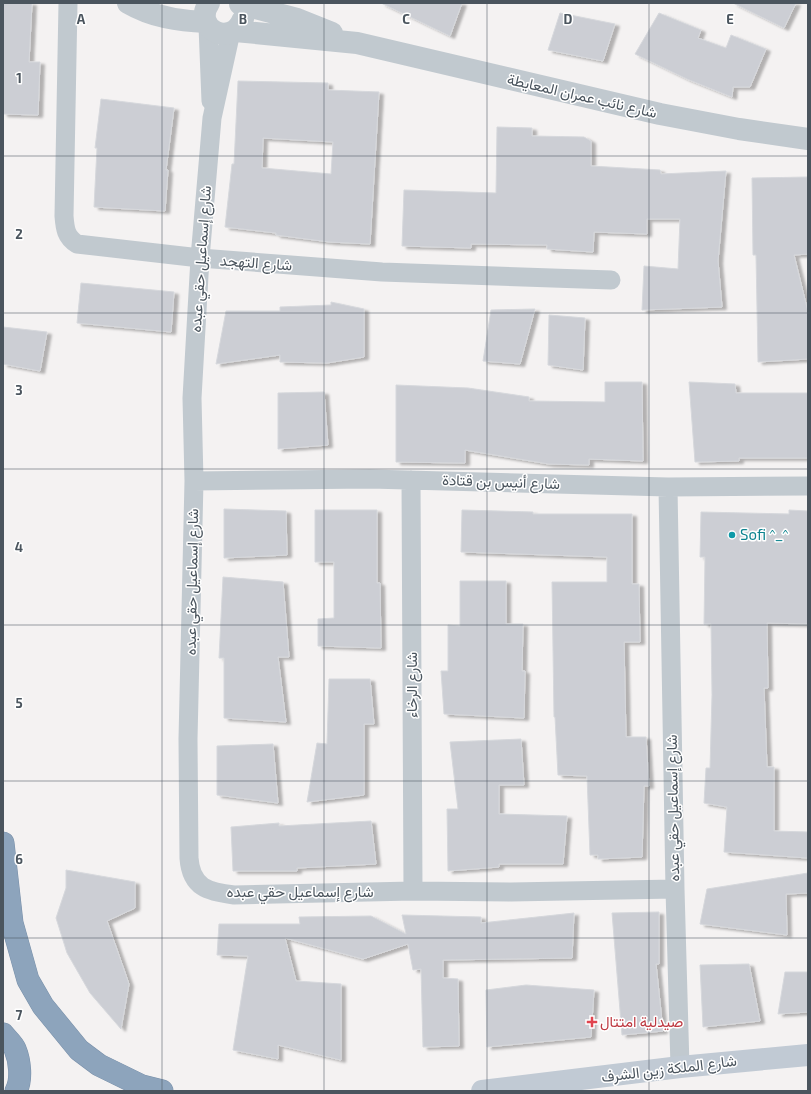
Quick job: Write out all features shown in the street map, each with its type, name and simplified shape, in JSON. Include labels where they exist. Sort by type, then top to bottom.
[{"type":"highway","points":[[3,843],[12,923],[28,980],[43,1006],[79,1050],[99,1064],[142,1086],[162,1091]]},
{"type":"highway","points":[[3,1034],[15,1049],[19,1064],[19,1085],[16,1091]]},
{"type":"main road","name":"شارع الملكة زين الشرف","points":[[482,1091],[680,1067],[808,1054]]},
{"type":"street","name":"شارع التهجد","points":[[68,3],[64,216],[65,229],[69,239],[77,244],[200,258],[382,272],[610,280]]},
{"type":"street","points":[[128,3],[146,12],[165,18],[208,17]]},
{"type":"street","points":[[233,32],[240,26],[243,19],[243,11],[240,4]]},
{"type":"street","name":"شارع نائب عمران المعايطة","points":[[240,4],[297,19],[357,43]]},
{"type":"street","name":"شارع إسماعيل حقي عبده","points":[[208,17],[209,82],[212,118]]},
{"type":"street","name":"شارع نائب عمران المعايطة","points":[[208,17],[216,32],[222,34],[233,32],[357,43],[660,114],[739,129],[808,139]]},
{"type":"street","name":"شارع إسماعيل حقي عبده","points":[[233,32],[212,118],[200,258],[192,398],[194,481],[188,740],[189,858],[192,874],[202,887],[211,892],[234,895],[413,891],[511,892],[675,889],[668,487]]},
{"type":"street","name":"شارع أنيس بن قتادة","points":[[194,481],[411,480],[668,487],[808,486]]},
{"type":"street","name":"شارع الرخاء","points":[[411,480],[413,891]]},
{"type":"street","points":[[675,889],[680,1067]]},
{"type":"building","points":[[3,3],[32,3],[29,62],[40,62],[38,115],[3,114]]},
{"type":"building","points":[[381,3],[462,3],[450,36]]},
{"type":"building","points":[[733,3],[796,3],[784,28]]},
{"type":"building","points":[[560,13],[615,24],[603,61],[548,50]]},
{"type":"building","points":[[659,13],[701,30],[698,38],[726,48],[731,35],[766,49],[750,87],[733,87],[732,97],[687,79],[635,54]]},
{"type":"building","points":[[238,81],[328,83],[328,90],[379,92],[370,244],[330,242],[276,235],[276,233],[225,227],[232,164],[234,164]],"holes":[[[263,138],[333,142],[331,174],[262,168]]]},
{"type":"building","points":[[101,99],[174,108],[166,170],[168,170],[165,211],[94,207],[97,148],[95,148]]},
{"type":"building","points":[[497,127],[532,128],[532,136],[584,137],[591,141],[591,166],[660,170],[661,174],[726,171],[718,261],[722,307],[642,310],[644,266],[678,269],[680,219],[647,219],[647,234],[594,232],[593,252],[547,249],[547,245],[471,244],[471,248],[402,246],[404,190],[496,193]]},
{"type":"building","points":[[808,177],[808,254],[794,255],[808,312],[808,359],[758,362],[756,255],[753,255],[752,178]]},
{"type":"building","points":[[81,283],[174,292],[171,332],[77,323]]},
{"type":"building","points":[[331,302],[364,309],[364,357],[327,363],[280,362],[280,355],[216,364],[226,311],[280,311],[280,307],[331,305]]},
{"type":"building","points":[[535,309],[520,364],[483,361],[491,310]]},
{"type":"building","points":[[549,315],[585,318],[583,370],[548,365]]},
{"type":"building","points":[[3,327],[47,332],[40,371],[3,364]]},
{"type":"building","points":[[605,382],[642,382],[643,461],[589,459],[589,465],[549,464],[465,450],[465,463],[396,462],[396,385],[468,388],[529,397],[529,401],[605,402]]},
{"type":"building","points":[[689,382],[735,384],[736,393],[808,393],[808,458],[739,458],[739,461],[695,462]]},
{"type":"building","points":[[324,392],[328,445],[278,449],[278,393]]},
{"type":"building","points":[[224,509],[286,511],[287,555],[224,558]]},
{"type":"building","points":[[315,510],[377,510],[377,583],[380,583],[381,648],[318,646],[318,619],[334,618],[334,562],[315,562]]},
{"type":"building","points":[[462,510],[533,512],[533,514],[632,514],[632,584],[639,584],[640,642],[624,642],[626,737],[646,737],[649,786],[644,786],[642,857],[598,859],[598,855],[590,855],[587,776],[558,775],[554,717],[552,582],[607,582],[607,557],[461,552]]},
{"type":"building","points":[[789,510],[808,511],[808,624],[767,623],[768,688],[764,688],[767,767],[774,767],[774,831],[808,832],[808,858],[724,852],[727,807],[704,803],[706,768],[710,768],[712,695],[711,624],[704,624],[705,557],[700,557],[701,512],[789,514]]},
{"type":"building","points":[[223,577],[283,582],[289,657],[278,657],[286,722],[224,718],[224,658],[219,658]]},
{"type":"building","points":[[460,581],[506,581],[506,624],[523,624],[522,671],[525,671],[524,718],[444,714],[441,671],[448,671],[448,625],[460,626]]},
{"type":"building","points":[[329,679],[370,679],[374,724],[364,724],[364,795],[307,802],[317,743],[327,744]]},
{"type":"building","points":[[521,739],[524,785],[499,785],[499,814],[567,816],[563,864],[499,864],[499,867],[448,871],[447,809],[458,809],[450,742]]},
{"type":"building","points":[[273,744],[278,803],[217,795],[217,746]]},
{"type":"building","points":[[371,821],[376,864],[297,868],[297,871],[233,871],[231,827],[279,823],[279,826]]},
{"type":"building","points":[[66,870],[135,882],[135,908],[107,921],[129,984],[121,1029],[90,993],[67,953],[56,918],[66,888]]},
{"type":"building","points":[[808,873],[808,893],[786,894],[787,935],[700,924],[707,889]]},
{"type":"building","points":[[659,912],[659,964],[656,964],[663,1031],[622,1035],[612,913]]},
{"type":"building","points":[[574,913],[572,958],[443,960],[443,978],[458,979],[459,1046],[423,1047],[421,969],[413,970],[408,944],[363,959],[285,938],[296,981],[341,984],[341,1060],[278,1045],[278,1059],[233,1050],[248,956],[217,955],[219,924],[300,924],[299,917],[371,916],[406,934],[402,915],[481,917],[481,923]]},
{"type":"building","points":[[749,964],[760,1021],[703,1027],[700,965]]},
{"type":"building","points":[[785,972],[808,972],[808,1012],[778,1014]]},
{"type":"building","points":[[526,985],[594,990],[591,1037],[487,1047],[486,990]]},
{"type":"place","name":"Sofi ^_^","points":[[732,535]]},
{"type":"place","name":"صيدلية امتتال","points":[[592,1022]]}]
